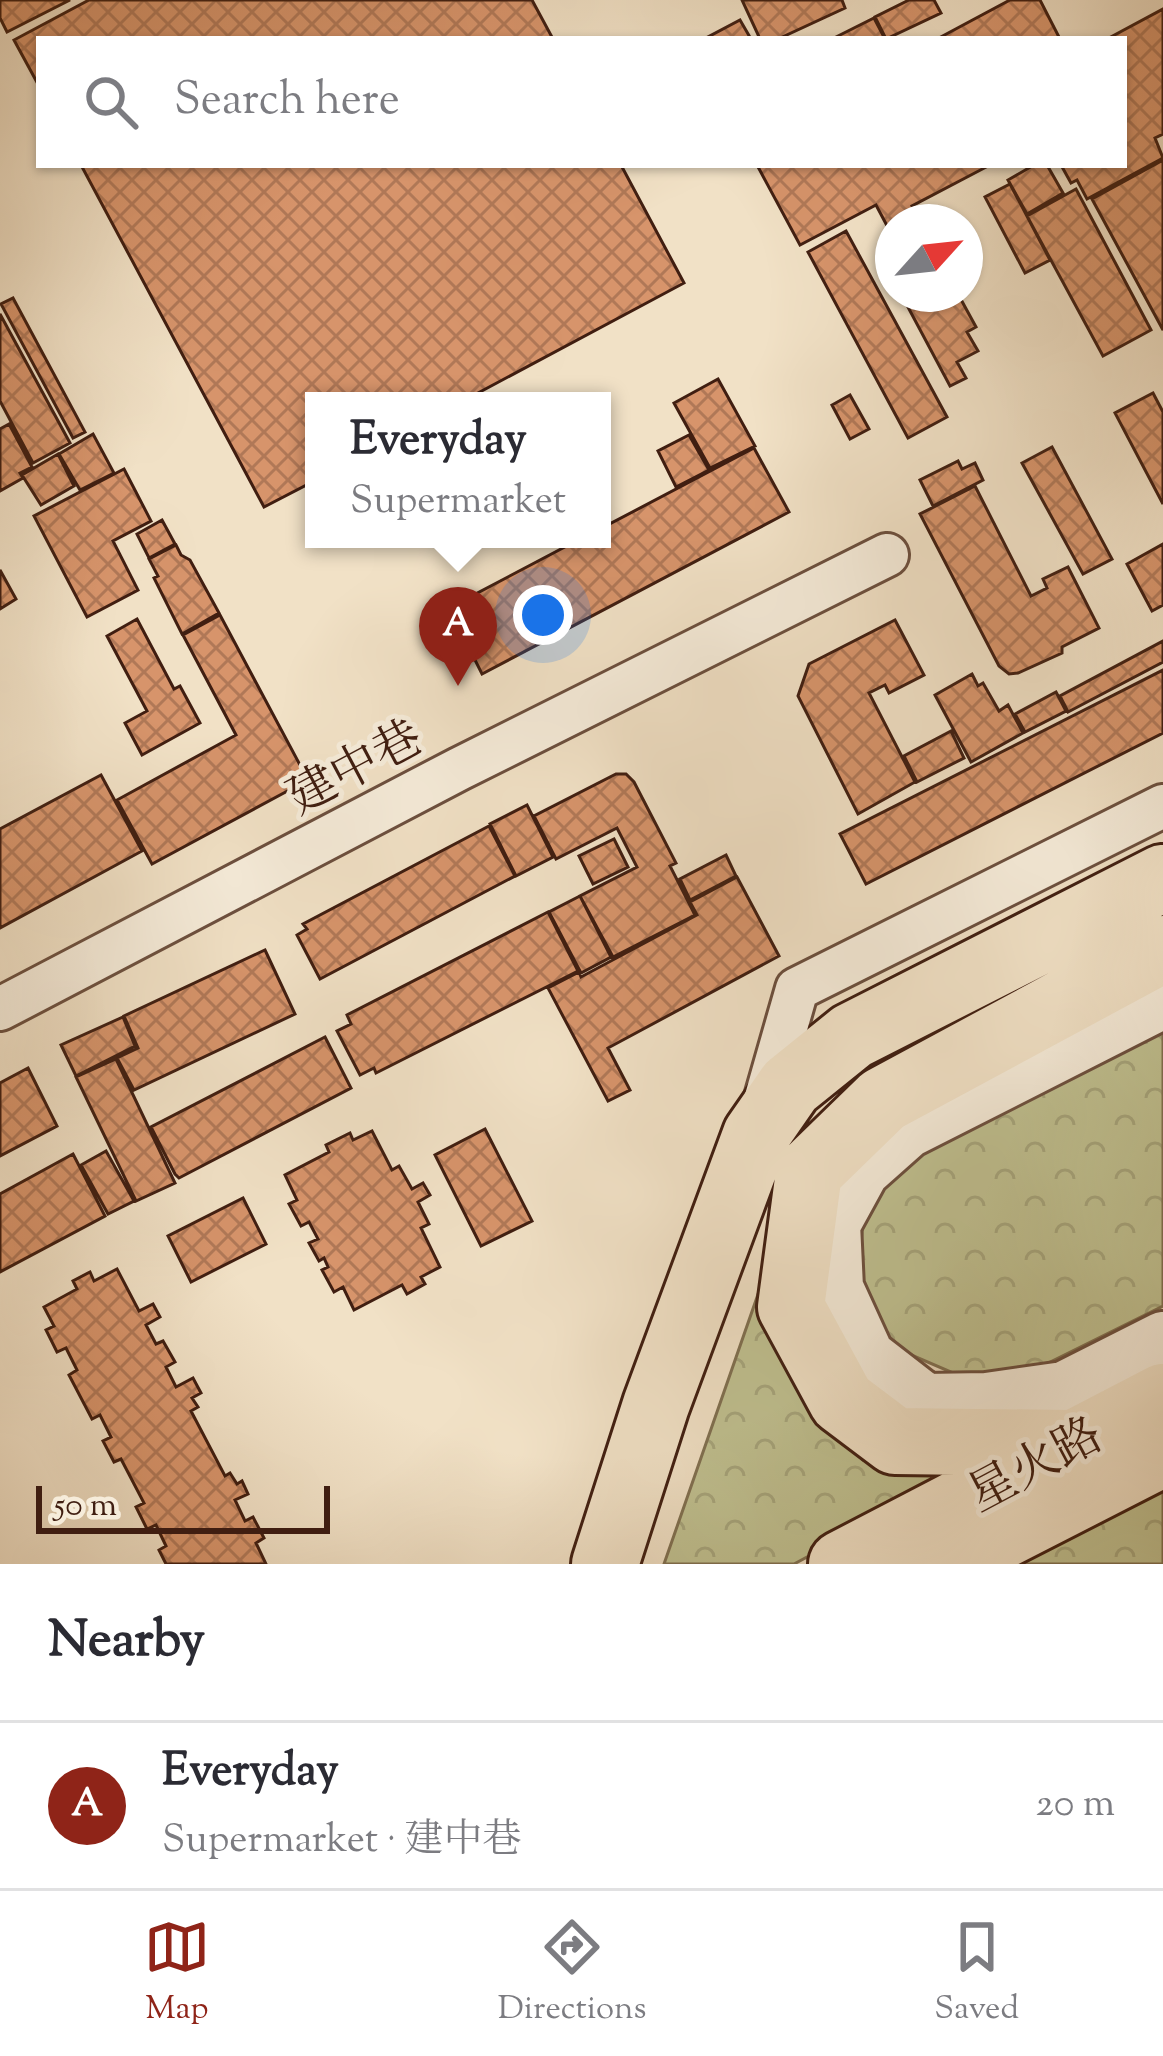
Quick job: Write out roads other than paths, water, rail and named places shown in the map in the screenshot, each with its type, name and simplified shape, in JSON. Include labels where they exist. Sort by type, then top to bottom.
[{"type":"main road","points":[[605,1564],[656,1405],[756,1135],[790,1086],[851,1036],[1163,878]]},
{"type":"main road","points":[[1072,1443],[896,1442],[842,1401],[791,1307],[809,1172],[884,1100],[1163,949]]},
{"type":"main road","name":"星火路","points":[[842,1564],[1163,1397]]},
{"type":"main road","name":"星火路","points":[[946,1564],[1163,1453]]},
{"type":"street","name":"建中巷","points":[[0,1009],[459,769],[886,555]]},
{"type":"street","points":[[756,1135],[797,989],[1163,806]]},
{"type":"street","points":[[1163,1001],[907,1130],[862,1171],[833,1224],[836,1288],[867,1356],[926,1401],[987,1400],[1064,1389],[1163,1339]]},
{"type":"place","name":"Everyday","points":[[458,686]]}]
